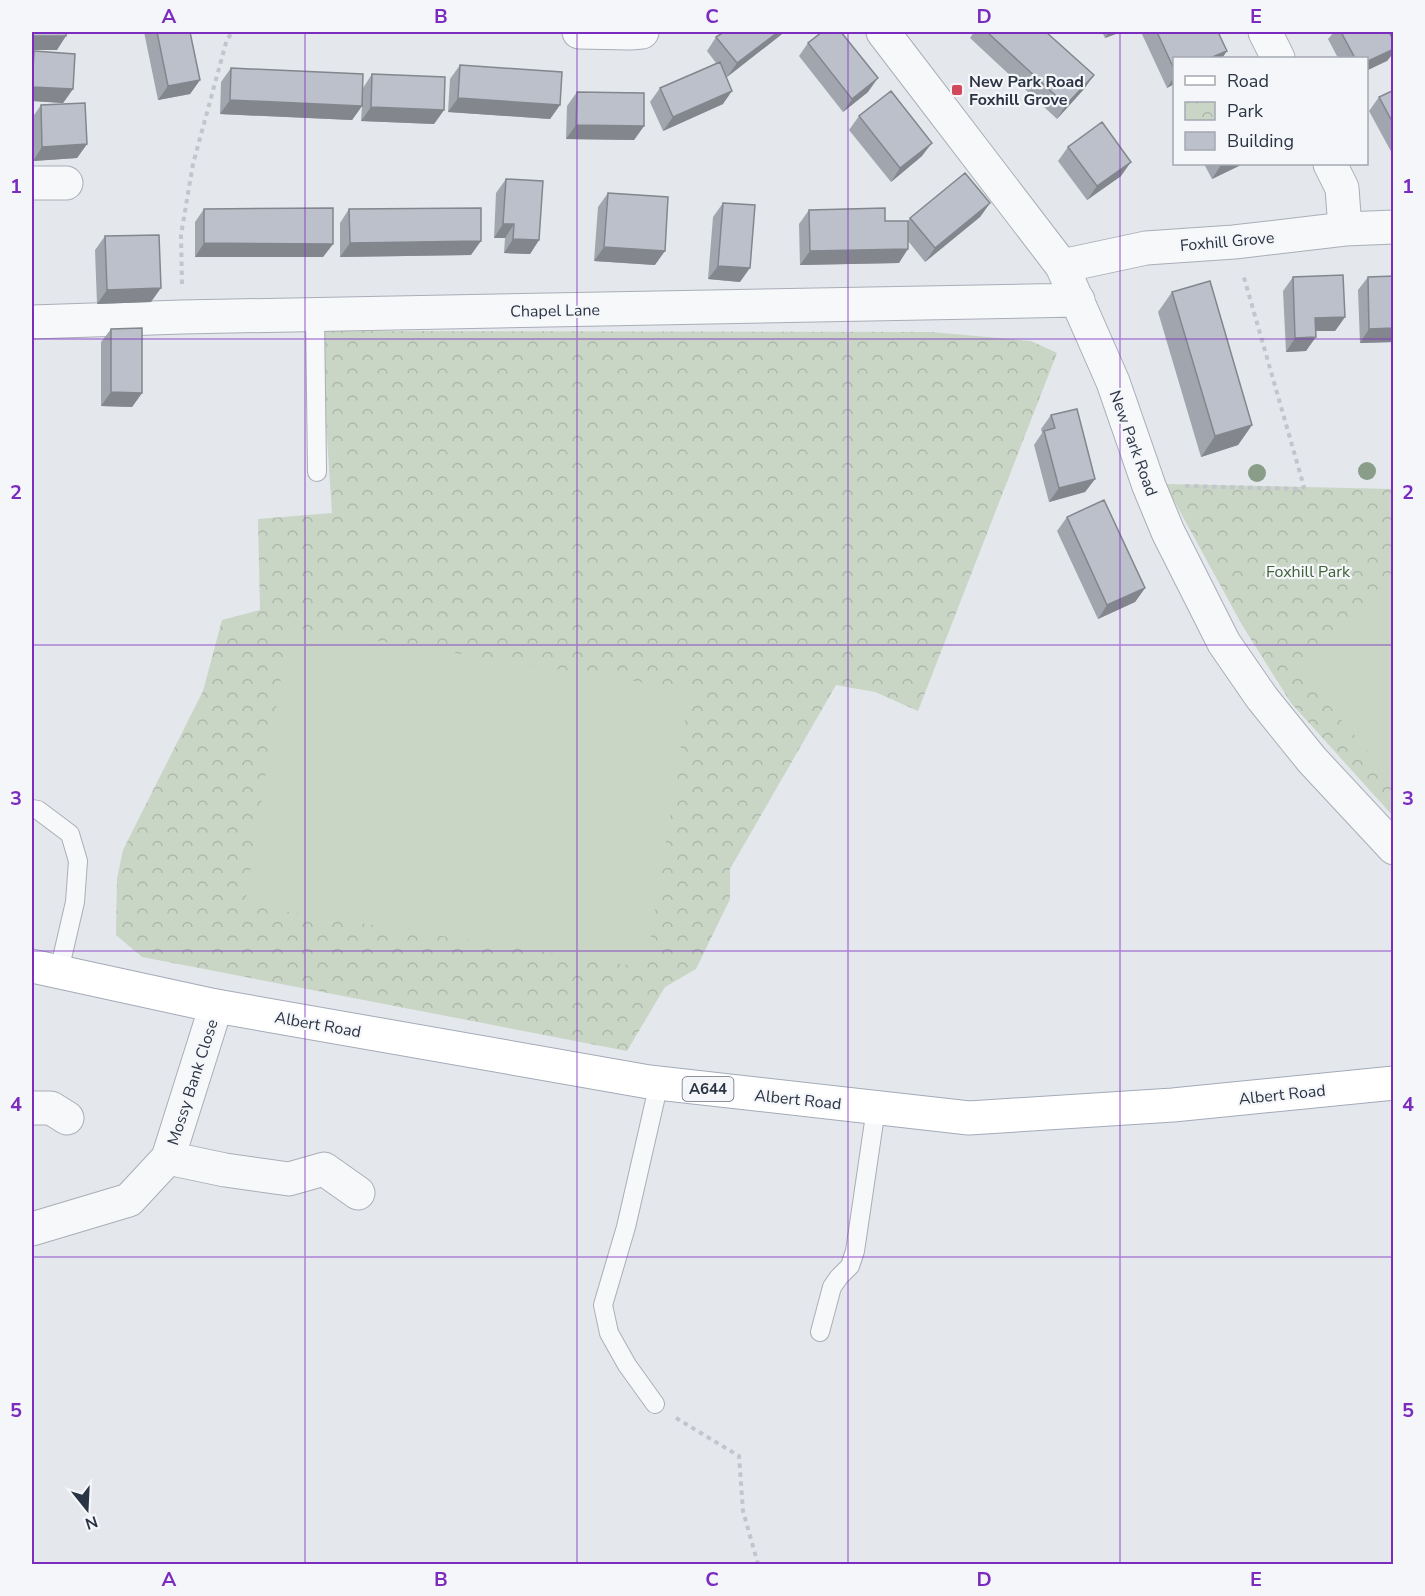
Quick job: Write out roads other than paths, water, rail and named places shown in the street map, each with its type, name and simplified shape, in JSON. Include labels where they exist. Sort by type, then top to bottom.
[{"type":"main road","name":"Albert Road","points":[[45,969],[216,1006],[659,1083],[969,1118],[1173,1105],[1394,1083]]},
{"type":"street","points":[[579,32],[642,32]]},
{"type":"street","name":"New Park Road","points":[[883,32],[1062,266],[1113,382],[1149,486],[1181,559],[1224,643],[1262,698],[1312,760],[1394,848]]},
{"type":"street","points":[[1265,32],[1278,57]]},
{"type":"street","points":[[1330,165],[1342,188],[1344,229]]},
{"type":"street","points":[[32,183],[66,183]]},
{"type":"street","name":"Foxhill Grove","points":[[1062,266],[1146,248],[1234,242],[1344,229],[1394,227]]},
{"type":"street","name":"Chapel Lane","points":[[32,321],[1078,300]]},
{"type":"street","name":"Mossy Bank Close","points":[[32,1229],[129,1200],[168,1158],[216,1006]]},
{"type":"street","points":[[32,1108],[51,1108],[67,1118]]},
{"type":"street","name":"Mossy Bank Close","points":[[168,1158],[225,1170],[289,1179],[324,1170],[358,1193]]},
{"type":"lane","points":[[315,314],[317,472]]},
{"type":"lane","points":[[32,809],[38,810],[70,834],[78,861],[75,902],[45,969]]},
{"type":"lane","points":[[655,1404],[627,1365],[609,1333],[603,1305],[626,1227],[659,1083]]},
{"type":"lane","points":[[820,1332],[832,1287],[850,1266],[855,1251],[876,1108]]},
{"type":"place","name":"New Park Road Foxhill Grove","points":[[957,90]]},
{"type":"park label","name":"Foxhill Park","points":[[1308,571]]}]
